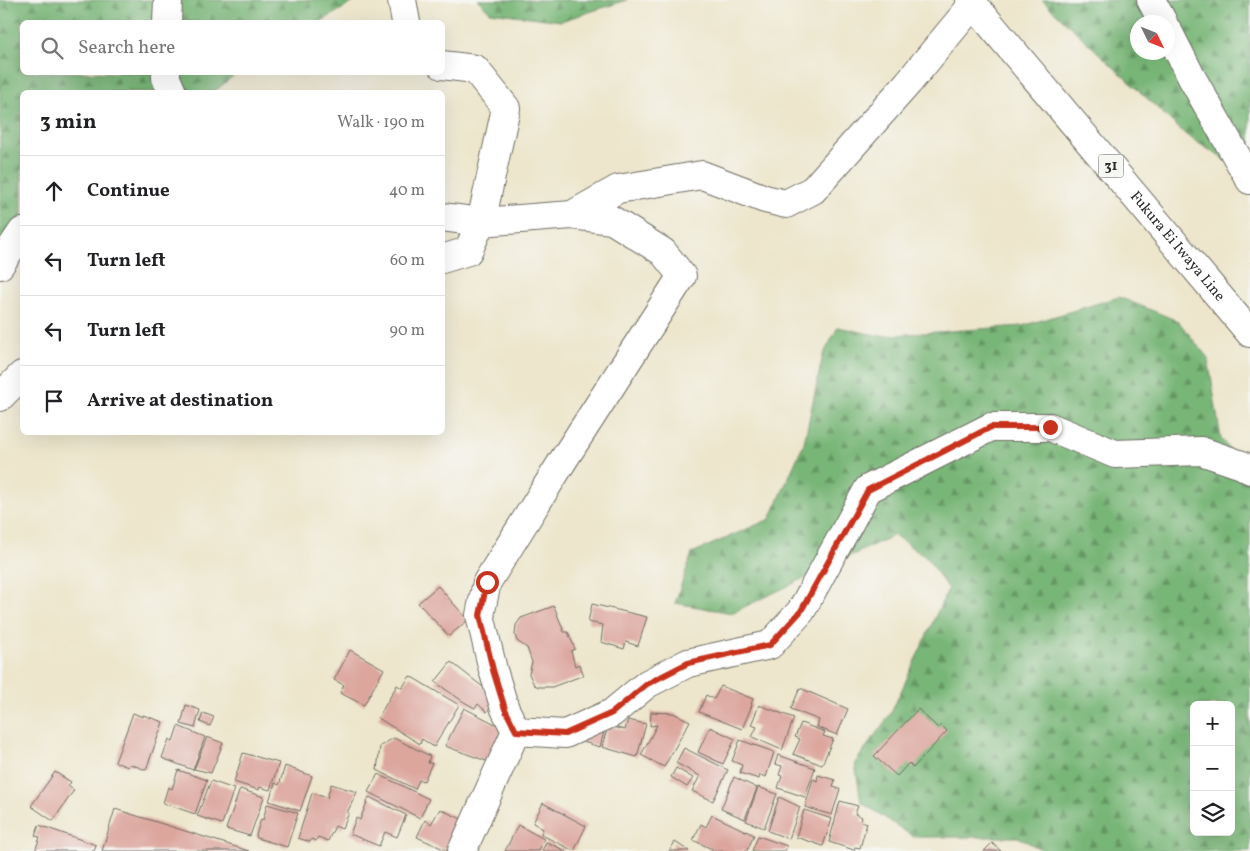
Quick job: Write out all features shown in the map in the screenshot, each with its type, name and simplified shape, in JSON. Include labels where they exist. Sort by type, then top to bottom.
[{"type":"street","points":[[167,20],[168,0]]},
{"type":"street","points":[[402,0],[406,20]]},
{"type":"street","points":[[1152,0],[1160,15]]},
{"type":"street","points":[[572,215],[618,189],[702,175],[765,199],[786,204],[813,190],[908,83],[972,2]]},
{"type":"street","name":"Fukura Ei Iwaya Line","points":[[972,2],[1250,334]]},
{"type":"street","points":[[1175,45],[1250,180]]},
{"type":"street","points":[[445,65],[475,69],[506,108],[481,222],[468,251],[445,258]]},
{"type":"street","points":[[166,75],[171,90]]},
{"type":"street","points":[[445,217],[481,222],[572,215],[612,220],[663,252],[682,276],[487,582],[480,615],[502,701],[516,731],[462,851]]},
{"type":"street","points":[[0,265],[20,235]]},
{"type":"street","points":[[0,271],[20,259]]},
{"type":"street","points":[[0,397],[20,377]]},
{"type":"street","points":[[516,731],[565,734],[612,713],[647,684],[688,663],[770,645],[801,611],[868,490],[991,427],[1050,427],[1115,454],[1201,450],[1242,465],[1250,470]]},
{"type":"green space","points":[[0,0],[357,0],[323,20],[20,20],[20,75],[235,75],[216,90],[20,90],[20,233],[0,247]]},
{"type":"green space","points":[[478,0],[627,0],[561,21],[490,12]]},
{"type":"green space","points":[[1042,0],[1250,0],[1250,176],[1186,135]]},
{"type":"green space","points":[[1119,297],[1178,321],[1208,358],[1221,439],[1250,474],[1250,851],[1044,851],[1018,837],[914,837],[861,802],[855,763],[891,713],[948,589],[927,558],[894,535],[732,613],[675,603],[692,553],[770,519],[804,443],[823,355],[838,327],[880,336],[1022,326]]},
{"type":"building","points":[[438,586],[468,620],[449,636],[418,603]]},
{"type":"building","points":[[592,604],[647,617],[638,646],[626,642],[624,649],[601,642],[603,625],[588,622]]},
{"type":"building","points":[[554,606],[564,632],[568,632],[575,649],[571,651],[575,666],[579,664],[584,675],[552,687],[539,687],[534,685],[529,674],[532,662],[527,648],[517,641],[515,635],[516,625],[521,618]]},
{"type":"building","points":[[350,650],[384,669],[364,705],[340,693],[344,685],[334,680]]},
{"type":"building","points":[[451,662],[497,698],[487,712],[478,704],[475,708],[464,702],[435,682]]},
{"type":"building","points":[[410,676],[459,705],[434,747],[422,739],[420,744],[378,718],[397,685],[402,688]]},
{"type":"building","points":[[721,686],[753,699],[742,729],[699,712],[706,695],[714,699]]},
{"type":"building","points":[[800,688],[848,709],[837,735],[817,727],[819,720],[791,709]]},
{"type":"building","points":[[186,705],[200,710],[195,728],[181,724]]},
{"type":"building","points":[[759,705],[794,718],[782,750],[752,737],[757,727],[751,725]]},
{"type":"building","points":[[464,708],[505,729],[489,762],[445,746]]},
{"type":"building","points":[[918,709],[938,728],[941,725],[947,731],[913,768],[909,763],[897,776],[874,756]]},
{"type":"building","points":[[651,712],[673,713],[690,721],[664,767],[641,755],[657,725],[650,726]]},
{"type":"building","points":[[133,713],[163,722],[146,770],[130,764],[128,767],[115,762]]},
{"type":"building","points":[[203,713],[214,717],[210,726],[200,722]]},
{"type":"building","points":[[628,720],[646,724],[637,757],[602,747],[608,726],[625,730]]},
{"type":"building","points":[[801,723],[825,732],[823,736],[833,739],[822,765],[793,754],[800,739],[795,737]]},
{"type":"building","points":[[178,726],[205,737],[193,770],[162,758],[169,739],[173,741]]},
{"type":"building","points":[[710,727],[735,739],[723,764],[698,752]]},
{"type":"building","points":[[592,728],[604,732],[600,747],[580,741]]},
{"type":"building","points":[[207,737],[223,743],[211,773],[194,769]]},
{"type":"building","points":[[394,738],[430,756],[428,763],[432,763],[424,781],[419,780],[415,789],[377,770],[380,746]]},
{"type":"building","points":[[740,740],[774,752],[766,777],[760,775],[759,779],[740,773],[742,765],[732,761]]},
{"type":"building","points":[[684,748],[728,770],[713,801],[692,791],[700,776],[676,763]]},
{"type":"building","points":[[243,753],[279,763],[270,790],[260,787],[259,790],[234,782]]},
{"type":"building","points":[[778,755],[815,768],[805,797],[778,788],[782,776],[779,775],[782,766],[775,764]]},
{"type":"building","points":[[285,766],[312,776],[300,811],[269,801],[275,783],[279,785]]},
{"type":"building","points":[[676,768],[693,778],[687,787],[671,777]]},
{"type":"building","points":[[178,770],[207,780],[195,814],[163,803],[168,787],[172,789]]},
{"type":"building","points":[[55,772],[71,782],[68,786],[74,790],[53,821],[31,806]]},
{"type":"building","points":[[378,774],[429,799],[420,818],[368,792]]},
{"type":"building","points":[[818,775],[835,780],[833,787],[840,789],[832,815],[805,807],[813,779],[817,781]]},
{"type":"building","points":[[734,777],[757,788],[745,819],[721,809]]},
{"type":"building","points":[[211,781],[234,789],[222,824],[197,816]]},
{"type":"building","points":[[331,784],[357,792],[342,829],[335,826],[328,841],[318,837],[316,841],[311,839],[310,842],[298,838],[312,793],[327,798]]},
{"type":"building","points":[[758,787],[777,794],[764,828],[746,821]]},
{"type":"building","points":[[240,789],[264,797],[250,836],[226,829]]},
{"type":"building","points":[[369,797],[406,815],[397,837],[385,832],[379,846],[350,834],[356,818],[360,820]]},
{"type":"building","points":[[779,797],[800,807],[789,839],[768,831]]},
{"type":"building","points":[[840,801],[858,806],[855,814],[862,817],[861,821],[867,823],[860,848],[855,847],[854,850],[829,842]]},
{"type":"building","points":[[543,803],[586,826],[574,851],[542,835],[543,829],[533,823]]},
{"type":"building","points":[[267,804],[298,813],[287,847],[257,838],[256,835],[261,819],[263,820]]},
{"type":"building","points":[[115,809],[249,851],[102,851]]},
{"type":"building","points":[[440,809],[468,822],[455,851],[448,851],[417,837],[425,820],[431,824]]},
{"type":"building","points":[[804,810],[832,819],[823,846],[796,837]]},
{"type":"building","points":[[712,815],[754,835],[747,851],[716,851],[693,840],[701,824],[706,827]]},
{"type":"building","points":[[39,825],[96,845],[94,851],[35,851],[40,837],[35,836]]},
{"type":"building","points":[[518,825],[544,839],[539,851],[505,851]]},
{"type":"building","points":[[758,836],[787,846],[785,851],[752,851]]},
{"type":"building","points":[[546,842],[553,845],[566,851],[542,851]]},
{"type":"building","points":[[675,842],[689,851],[669,851]]},
{"type":"building","points":[[992,843],[1001,851],[984,851]]},
{"type":"route","points":[[487,582],[480,615],[493,670],[505,709],[516,731],[565,734],[612,713],[647,684],[688,663],[770,645],[801,611],[868,490],[991,427],[1050,427]]}]
